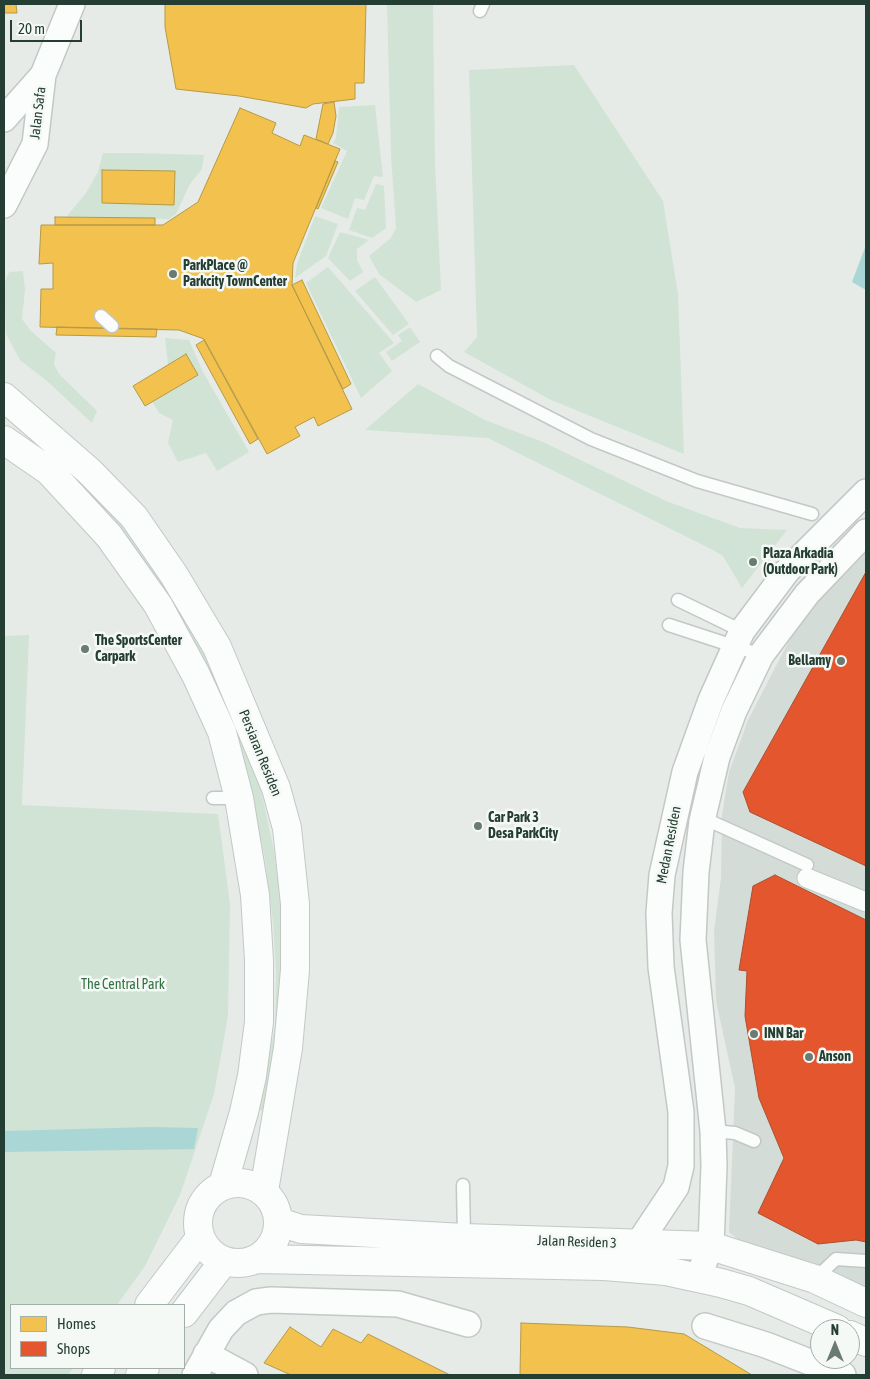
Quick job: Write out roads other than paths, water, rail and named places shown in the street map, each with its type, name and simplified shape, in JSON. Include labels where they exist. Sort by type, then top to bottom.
[{"type":"street","name":"Jalan Safa","points":[[4,205],[35,144],[43,75],[72,4]]},
{"type":"street","name":"Jalan Safa","points":[[4,119],[43,75]]},
{"type":"street","name":"Persiaran Residen","points":[[4,397],[89,471],[138,524],[174,575],[217,647],[276,788],[287,828],[295,904],[295,970],[288,1048],[264,1192]]},
{"type":"street","name":"Persiaran Residen","points":[[4,440],[49,471],[109,536],[158,605],[196,675],[222,732],[226,798],[255,895],[259,960],[259,1022],[244,1112],[223,1186]]},
{"type":"street","name":"Medan Residen","points":[[638,1244],[676,1187],[681,1166],[681,1112],[661,967],[659,913],[662,875],[685,772],[738,639],[786,570],[866,492]]},
{"type":"street","name":"Medan Residen","points":[[698,1277],[711,1246],[713,1228],[713,1131],[693,940],[698,852],[703,818],[717,757],[734,711],[761,655],[806,594],[865,535]]},
{"type":"street","points":[[806,872],[866,902]]},
{"type":"street","points":[[244,1183],[264,1192],[277,1210],[279,1222],[273,1244],[257,1259],[235,1264],[224,1261],[214,1256],[200,1238],[197,1226],[198,1213],[212,1192],[223,1186],[244,1183]]},
{"type":"street","name":"Jalan Residen 3","points":[[279,1222],[301,1229],[464,1238],[711,1246],[815,1279],[866,1303]]},
{"type":"street","points":[[150,1304],[200,1238]]},
{"type":"street","name":"Jalan Residen 3","points":[[257,1259],[604,1266],[666,1271],[698,1277],[749,1291],[813,1319]]},
{"type":"street","points":[[185,1311],[224,1261]]},
{"type":"street","points":[[245,1375],[200,1364],[221,1329],[236,1313],[256,1302],[271,1300],[398,1304],[468,1324]]},
{"type":"street","points":[[705,1326],[766,1345],[844,1375]]},
{"type":"lane","points":[[101,316],[112,326]]},
{"type":"lane","points":[[437,356],[449,366],[591,439],[697,481],[812,514]]},
{"type":"lane","points":[[838,518],[865,535]]},
{"type":"lane","points":[[678,600],[761,655]]},
{"type":"lane","points":[[669,626],[738,639]]},
{"type":"lane","points":[[703,818],[806,872]]},
{"type":"lane","points":[[713,1131],[735,1133],[754,1141]]},
{"type":"lane","points":[[463,1186],[464,1238]]},
{"type":"lane","points":[[815,1279],[836,1259],[866,1261]]},
{"type":"water","points":[[866,245],[866,290],[852,282]]},
{"type":"water","points":[[151,1127],[198,1128],[194,1149],[4,1152],[4,1131]]},
{"type":"place","name":"ParkPlace @ Parkcity TownCenter","points":[[173,274]]},
{"type":"place","name":"Plaza Arkadia (Outdoor Park)","points":[[753,562]]},
{"type":"place","name":"The SportsCenter Carpark","points":[[85,649]]},
{"type":"place","name":"Bellamy","points":[[841,661]]},
{"type":"place","name":"Car Park 3 Desa ParkCity","points":[[478,826]]},
{"type":"place","name":"INN Bar","points":[[754,1034]]},
{"type":"place","name":"Anson","points":[[809,1057]]},
{"type":"park label","name":"The Central Park","points":[[123,985]]}]
